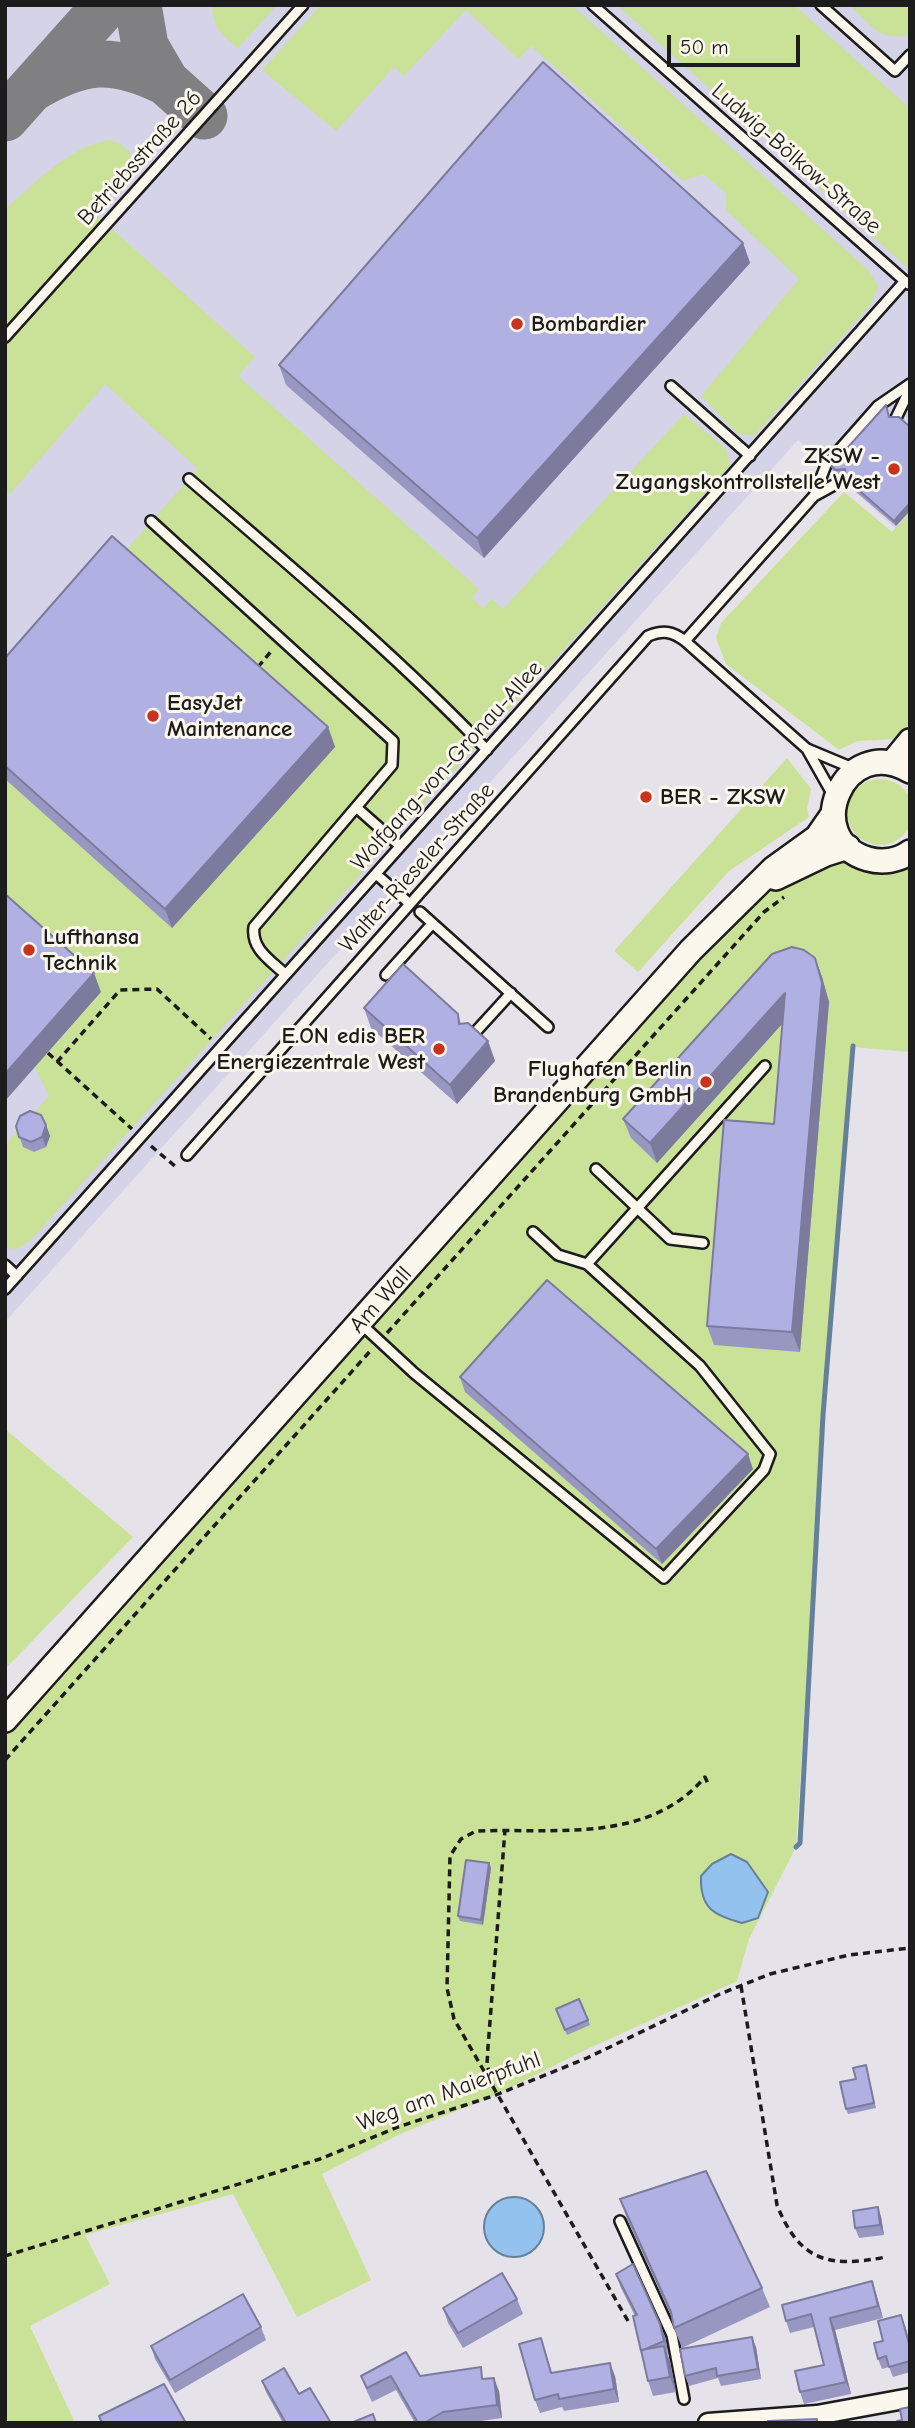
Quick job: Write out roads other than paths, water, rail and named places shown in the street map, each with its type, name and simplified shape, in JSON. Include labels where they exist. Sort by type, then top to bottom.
[{"type":"street","points":[[857,769],[880,762],[901,767],[910,741]]},
{"type":"street","name":"Am Wall","points":[[5,1720],[723,915],[790,854],[817,837],[834,806],[840,786],[857,769]]},
{"type":"street","points":[[834,806],[840,838],[848,848],[863,858],[883,861],[910,852]]},
{"type":"street","name":"Am Wall","points":[[760,883],[825,854],[848,848]]},
{"type":"street","points":[[708,2423],[817,2415],[910,2398]]},
{"type":"lane","name":"Betriebsstraße 26","points":[[5,337],[303,5]]},
{"type":"lane","name":"Ludwig-Bölkow-Straße","points":[[593,5],[908,283]]},
{"type":"lane","points":[[821,5],[895,71],[910,55]]},
{"type":"lane","name":"Wolfgang-von-Gronau-Allee","points":[[5,1289],[908,283]]},
{"type":"lane","points":[[671,386],[750,456]]},
{"type":"lane","points":[[896,418],[910,387]]},
{"type":"lane","points":[[814,496],[826,465],[878,406],[910,387]]},
{"type":"lane","points":[[189,479],[353,620],[432,692],[487,750]]},
{"type":"lane","points":[[685,641],[814,496],[843,480]]},
{"type":"lane","points":[[151,521],[393,741],[392,765],[254,927],[252,939],[259,950],[285,974]]},
{"type":"lane","name":"Walter-Rieseler-Straße","points":[[187,1155],[648,636],[661,631],[674,633],[807,749],[857,769]]},
{"type":"lane","name":"Walter-Rieseler-Straße","points":[[807,749],[834,806]]},
{"type":"lane","points":[[358,808],[401,846]]},
{"type":"lane","points":[[376,874],[410,904]]},
{"type":"lane","points":[[420,912],[548,1027]]},
{"type":"lane","points":[[386,975],[432,923]]},
{"type":"lane","points":[[470,1038],[511,993]]},
{"type":"lane","points":[[587,1264],[765,1066]]},
{"type":"lane","points":[[596,1169],[670,1239],[703,1243]]},
{"type":"lane","points":[[360,1323],[414,1373],[664,1578],[764,1470],[770,1454],[700,1366],[587,1264],[558,1255],[533,1232]]},
{"type":"lane","points":[[5,1265],[17,1276]]},
{"type":"lane","points":[[620,2221],[672,2335],[684,2399]]},
{"type":"water","points":[[731,1854],[747,1862],[768,1892],[758,1918],[742,1923],[723,1917],[710,1908],[701,1887],[701,1876],[712,1864]]},
{"type":"water","points":[[514,2197],[531,2202],[539,2210],[544,2227],[539,2244],[531,2252],[514,2257],[497,2252],[489,2244],[484,2227],[489,2210],[497,2202]]},
{"type":"waterway","points":[[796,1847],[800,1843],[823,1415],[853,1046]]},
{"type":"place","name":"Bombardier","points":[[517,324]]},
{"type":"place","name":"ZKSW - Zugangskontrollstelle West","points":[[894,469]]},
{"type":"place","name":"EasyJet Maintenance","points":[[153,716]]},
{"type":"place","name":"BER - ZKSW","points":[[646,797]]},
{"type":"place","name":"Lufthansa Technik","points":[[29,950]]},
{"type":"place","name":"E.ON edis BER Energiezentrale West","points":[[439,1049]]},
{"type":"place","name":"Flughafen Berlin Brandenburg GmbH","points":[[706,1082]]}]
